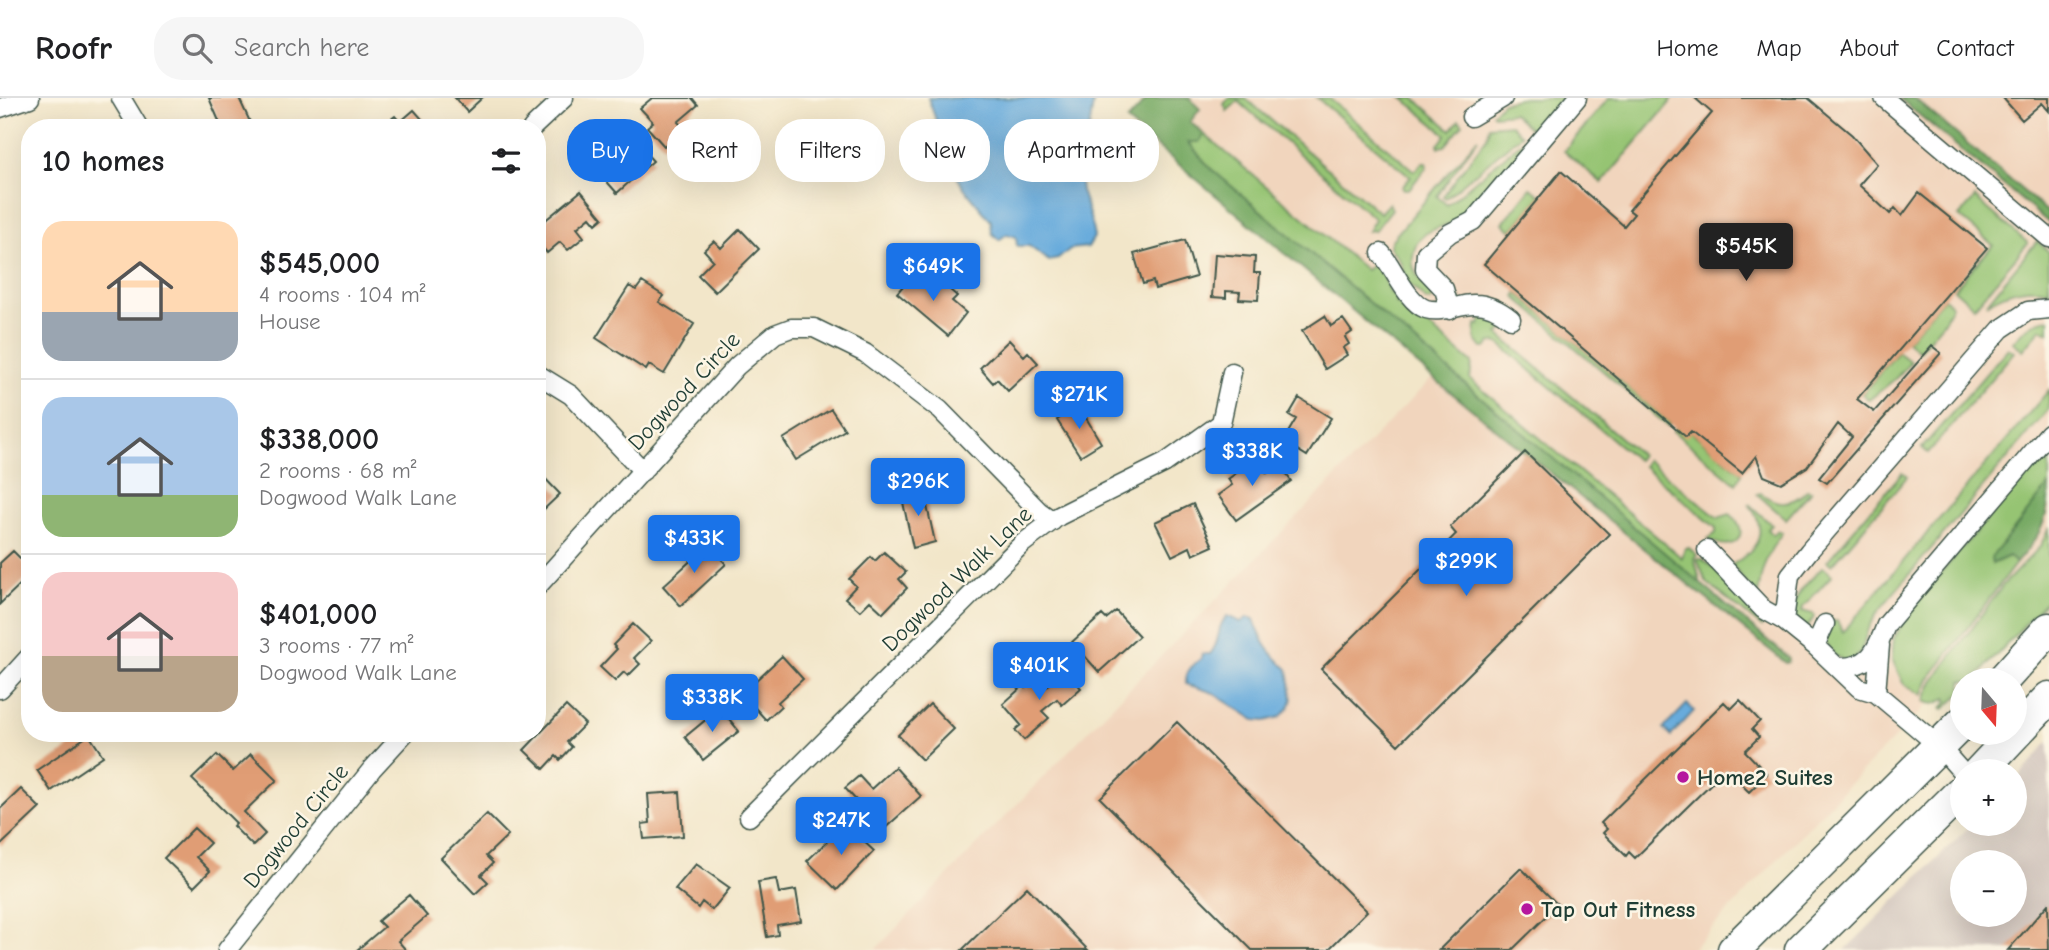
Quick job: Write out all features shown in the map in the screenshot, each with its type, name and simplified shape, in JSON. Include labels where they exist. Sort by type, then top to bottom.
[{"type":"highway","points":[[2014,668],[2049,629]]},
{"type":"highway","points":[[1991,759],[2049,698]]},
{"type":"highway","points":[[1734,950],[1950,735]]},
{"type":"highway","points":[[1801,950],[1950,802]]},
{"type":"highway","points":[[1758,950],[1765,941],[1766,917]]},
{"type":"street","points":[[0,107],[30,98]]},
{"type":"street","points":[[121,98],[134,119]]},
{"type":"street","points":[[542,119],[564,98]]},
{"type":"street","points":[[1471,117],[1503,98]]},
{"type":"street","points":[[1450,310],[1444,289],[1425,270],[1426,253],[1450,233],[1474,221],[1577,98]]},
{"type":"street","points":[[1884,98],[2049,238]]},
{"type":"street","points":[[1381,253],[1391,265],[1403,289],[1425,309],[1450,310],[1474,303],[1499,310],[1511,318]]},
{"type":"street","points":[[1784,621],[1790,575],[1809,551],[2001,328],[2028,311],[2049,309]]},
{"type":"street","name":"Dogwood Circle","points":[[546,577],[737,366],[775,334],[791,328],[814,328],[865,353],[940,410],[1039,510],[1053,520]]},
{"type":"street","name":"Dogwood Walk Lane","points":[[749,817],[1022,544],[1053,520],[1165,463],[1222,423],[1232,372]]},
{"type":"street","points":[[546,380],[571,395],[643,471]]},
{"type":"street","points":[[1837,667],[1860,664],[1870,659],[1886,625],[2049,433]]},
{"type":"street","points":[[1707,550],[1763,608],[1815,646],[1859,688],[1876,693],[1939,746],[1950,759]]},
{"type":"street","points":[[1815,646],[1825,624]]},
{"type":"street","points":[[1876,693],[1880,641]]},
{"type":"street","points":[[0,689],[21,666]]},
{"type":"street","name":"Dogwood Circle","points":[[227,950],[372,769],[397,742]]},
{"type":"shaded area","points":[[1148,98],[2049,98],[2049,582],[1964,668],[1950,668],[1950,682],[1691,950],[875,950],[1432,378],[1159,148],[1159,119],[1129,119]]},
{"type":"shaded area","points":[[2049,741],[2049,950],[1845,950],[1960,836],[2027,836],[2027,767]]},
{"type":"green space","points":[[1148,98],[1189,98],[1200,109],[1190,122],[1204,134],[1199,142],[1188,142],[1210,168],[1789,658],[1788,662],[1433,378],[1159,148],[1159,119],[1129,119]]},
{"type":"green space","points":[[1229,98],[1245,98],[1380,213],[1389,203],[1392,209],[1375,230],[1368,231],[1375,219],[1238,101],[1227,111],[1224,104]]},
{"type":"green space","points":[[1317,98],[1329,98],[1414,171],[1423,162],[1426,162],[1427,167],[1409,189],[1404,189],[1402,187],[1411,177]]},
{"type":"green space","points":[[1403,98],[1414,98],[1451,130],[1459,120],[1463,124],[1445,146],[1439,147],[1446,135]]},
{"type":"green space","points":[[1524,98],[1565,98],[1535,133],[1513,113],[1492,113],[1503,102]]},
{"type":"green space","points":[[1609,98],[1674,98],[1602,183],[1564,151]]},
{"type":"green space","points":[[1899,98],[1914,98],[2049,213],[2049,223]]},
{"type":"green space","points":[[1511,124],[1521,135],[1446,198],[1443,196],[1487,137],[1489,126]]},
{"type":"green space","points":[[1204,134],[1366,270],[1376,262],[1389,291],[1398,300],[1396,304],[1405,306],[1472,363],[1470,379],[1682,558],[1685,548],[1697,555],[1694,558],[1701,584],[1210,168],[1187,141],[1199,142]]},
{"type":"green space","points":[[1478,138],[1437,196],[1447,205],[1526,138],[1529,141],[1468,212],[1421,238],[1416,246],[1413,263],[1419,278],[1434,293],[1431,301],[1426,300],[1406,281],[1401,263],[1390,247],[1391,241]]},
{"type":"green space","points":[[1531,188],[1541,196],[1511,231],[1503,223]]},
{"type":"green space","points":[[1975,198],[2028,243],[1974,307],[1954,289],[1993,245],[1959,216]]},
{"type":"green space","points":[[2037,241],[2049,252],[2049,291],[2016,291],[1986,304]]},
{"type":"green space","points":[[1517,293],[1670,423],[1668,426],[1515,297]]},
{"type":"green space","points":[[1944,298],[1952,305],[1945,320],[1919,351],[1907,341]]},
{"type":"green space","points":[[1491,315],[1507,326],[1498,334],[1641,455],[1637,460],[1498,343],[1491,342],[1486,348],[1482,348],[1475,339],[1476,324],[1480,325],[1482,318]]},
{"type":"green space","points":[[2049,319],[2049,332],[2041,329],[2023,350],[2013,342],[2028,327]]},
{"type":"green space","points":[[2008,348],[2014,352],[1928,453],[1922,448]]},
{"type":"green space","points":[[1898,352],[1911,362],[1869,400],[1862,394]]},
{"type":"green space","points":[[2049,390],[2049,409],[1881,608],[1869,626],[1860,653],[1847,662],[1835,656],[1825,641],[1833,621],[1837,621],[1843,632]]},
{"type":"green space","points":[[1676,428],[1691,432],[1742,473],[1736,484],[1673,431]]},
{"type":"green space","points":[[2049,446],[2049,485],[1991,558],[1992,564],[2009,556],[2016,563],[1929,679],[1922,695],[1903,683],[1892,659],[1894,638],[1902,624],[1901,620],[2014,487],[2023,482],[2021,480]]},
{"type":"green space","points":[[1647,460],[1718,518],[1730,514],[1740,527],[1738,539],[1727,545],[1708,539],[1716,533],[1716,528],[1643,466]]},
{"type":"green space","points":[[1902,473],[1907,477],[1832,565],[1827,561]]},
{"type":"green space","points":[[2049,485],[2045,518],[2031,544],[2016,563],[2009,556],[1992,564],[1991,558]]},
{"type":"green space","points":[[1807,490],[1811,491],[1786,519],[1757,494],[1785,502],[1796,499]]},
{"type":"green space","points":[[1749,504],[1772,525],[1768,529],[1773,535],[1778,530],[1782,533],[1765,564],[1758,598],[1732,565],[1755,546],[1760,532],[1759,523]]},
{"type":"green space","points":[[2049,528],[2049,598],[1985,668],[1950,668],[1950,704],[1944,709],[1942,708],[1948,701],[1946,698],[1935,704],[1924,701],[1933,681],[2004,584],[2040,547]]},
{"type":"green space","points":[[1697,559],[1702,559],[1723,576],[1764,622],[1762,627],[1706,582]]},
{"type":"green space","points":[[1823,567],[1832,575],[1803,607],[1802,611],[1813,614],[1814,617],[1805,631],[1795,621],[1795,604],[1801,591]]},
{"type":"water","points":[[928,98],[1094,98],[1091,119],[1004,119],[1004,182],[1080,182],[1094,237],[1088,247],[1070,249],[1058,259],[1049,261],[1029,246],[1017,246],[1016,237],[1007,234],[999,240],[992,233],[991,221],[960,182],[990,182],[990,119],[936,119]]},
{"type":"water","points":[[1227,616],[1241,622],[1248,617],[1254,619],[1267,647],[1288,669],[1292,699],[1289,708],[1280,717],[1265,721],[1255,720],[1211,692],[1186,684],[1188,673],[1201,659],[1202,654],[1210,654],[1213,650],[1221,625]]},
{"type":"water","points":[[1687,704],[1694,711],[1671,736],[1664,728]]},
{"type":"building","points":[[209,98],[239,98],[249,119],[218,119]]},
{"type":"building","points":[[455,98],[482,98],[467,112]]},
{"type":"building","points":[[652,98],[692,98],[698,105],[682,119],[667,119],[667,143],[664,146],[653,134],[653,119],[640,108]]},
{"type":"building","points":[[1695,98],[1808,98],[1852,135],[1877,164],[1859,185],[1890,214],[1895,208],[1902,216],[1919,193],[1987,248],[1857,399],[1874,412],[1932,346],[1941,353],[1827,483],[1819,478],[1852,437],[1838,424],[1807,467],[1781,483],[1764,476],[1756,456],[1742,473],[1691,432],[1686,437],[1484,264],[1561,171],[1624,226],[1634,214],[1629,210],[1712,113]]},
{"type":"building","points":[[2003,98],[2049,98],[2049,111],[2042,103],[2022,120]]},
{"type":"building","points":[[414,110],[422,119],[404,119]]},
{"type":"building","points":[[607,182],[629,182],[617,193]]},
{"type":"building","points":[[581,191],[603,218],[596,224],[590,217],[577,228],[584,237],[568,250],[560,242],[547,253],[546,220]]},
{"type":"building","points":[[740,229],[759,249],[715,292],[698,275],[713,260],[704,250],[714,241],[721,248]]},
{"type":"building","points":[[1185,240],[1196,277],[1155,289],[1153,281],[1143,284],[1134,254]]},
{"type":"building","points":[[1215,254],[1255,257],[1254,273],[1260,273],[1258,300],[1239,299],[1240,292],[1226,291],[1226,298],[1212,297]]},
{"type":"building","points":[[915,272],[936,291],[942,283],[957,296],[952,301],[966,313],[948,336],[897,293]]},
{"type":"building","points":[[642,282],[664,296],[659,302],[694,324],[664,374],[649,365],[646,370],[596,338],[629,286],[636,290]]},
{"type":"building","points":[[1325,316],[1331,326],[1343,319],[1352,332],[1345,337],[1349,344],[1343,348],[1347,355],[1325,369],[1302,331]]},
{"type":"building","points":[[1009,340],[1024,356],[1028,352],[1038,363],[1008,391],[997,379],[993,383],[980,368]]},
{"type":"building","points":[[1299,398],[1331,418],[1307,456],[1283,441],[1296,419],[1289,415]]},
{"type":"building","points":[[1079,406],[1101,443],[1080,456],[1057,420]]},
{"type":"building","points":[[831,409],[845,430],[796,460],[783,439]]},
{"type":"building","points":[[1525,452],[1609,534],[1398,745],[1321,669],[1456,534],[1450,527]]},
{"type":"building","points":[[1256,459],[1267,473],[1279,464],[1291,481],[1236,520],[1218,495],[1232,485],[1228,479]]},
{"type":"building","points":[[546,479],[560,494],[546,507]]},
{"type":"building","points":[[923,488],[935,542],[913,548],[901,493]]},
{"type":"building","points":[[1193,504],[1213,546],[1193,555],[1190,547],[1172,556],[1155,522]]},
{"type":"building","points":[[708,545],[726,564],[681,606],[663,586]]},
{"type":"building","points":[[13,551],[21,559],[21,584],[0,604],[0,563]]},
{"type":"building","points":[[884,552],[906,572],[899,579],[907,588],[883,613],[870,601],[860,611],[845,598],[856,586],[849,579],[871,557],[875,561]]},
{"type":"building","points":[[1116,611],[1139,636],[1099,672],[1072,642],[1102,615],[1106,619]]},
{"type":"building","points":[[633,624],[651,641],[634,658],[640,664],[628,676],[624,672],[615,681],[600,667],[617,649],[613,645]]},
{"type":"building","points":[[782,656],[803,679],[778,702],[781,706],[766,720],[737,688],[748,678],[753,683]]},
{"type":"building","points":[[1065,670],[1081,688],[1062,705],[1057,699],[1042,711],[1049,718],[1024,740],[1015,730],[1021,725],[1003,704],[1037,677],[1046,687]]},
{"type":"building","name":"Home2 Suites","points":[[1740,700],[1760,721],[1752,729],[1759,737],[1745,751],[1767,774],[1749,792],[1726,769],[1635,858],[1629,852],[1626,856],[1603,833],[1607,829],[1601,823],[1724,702],[1731,709]]},
{"type":"building","points":[[930,704],[954,729],[922,760],[898,735]]},
{"type":"building","points":[[566,706],[585,724],[567,742],[572,747],[560,760],[556,756],[544,769],[524,750],[532,742],[546,742],[546,727]]},
{"type":"building","points":[[720,708],[739,731],[703,760],[685,737]]},
{"type":"building","points":[[1177,722],[1367,911],[1328,950],[1252,950],[1100,798]]},
{"type":"building","points":[[79,742],[94,742],[103,756],[51,791],[37,770]]},
{"type":"building","points":[[251,754],[277,780],[244,812],[265,834],[253,846],[233,826],[236,823],[192,779],[217,755],[233,771]]},
{"type":"building","points":[[895,767],[921,796],[883,830],[845,788],[859,776],[871,789]]},
{"type":"building","points":[[21,789],[40,808],[0,846],[0,809]]},
{"type":"building","points":[[680,792],[683,836],[644,839],[642,824],[650,823],[648,794]]},
{"type":"building","points":[[487,814],[508,835],[486,856],[493,863],[481,875],[488,882],[475,894],[441,858]]},
{"type":"building","points":[[845,824],[874,851],[837,890],[807,861]]},
{"type":"building","points":[[194,828],[210,843],[196,857],[210,871],[194,887],[164,858]]},
{"type":"building","points":[[696,864],[730,888],[712,910],[702,902],[698,908],[675,889]]},
{"type":"building","points":[[1521,868],[1558,905],[1512,950],[1439,950]]},
{"type":"building","points":[[776,879],[779,893],[796,890],[801,921],[777,925],[778,935],[767,937],[758,882]]},
{"type":"building","points":[[1027,887],[1088,950],[962,950]]},
{"type":"building","points":[[409,895],[427,916],[398,941],[406,950],[357,950],[384,927],[378,921]]},
{"type":"building","points":[[2048,904],[2049,950],[2008,950]]},
{"type":"place","name":"Home2 Suites","points":[[1683,777]]},
{"type":"place","name":"Tap Out Fitness","points":[[1527,909]]}]
